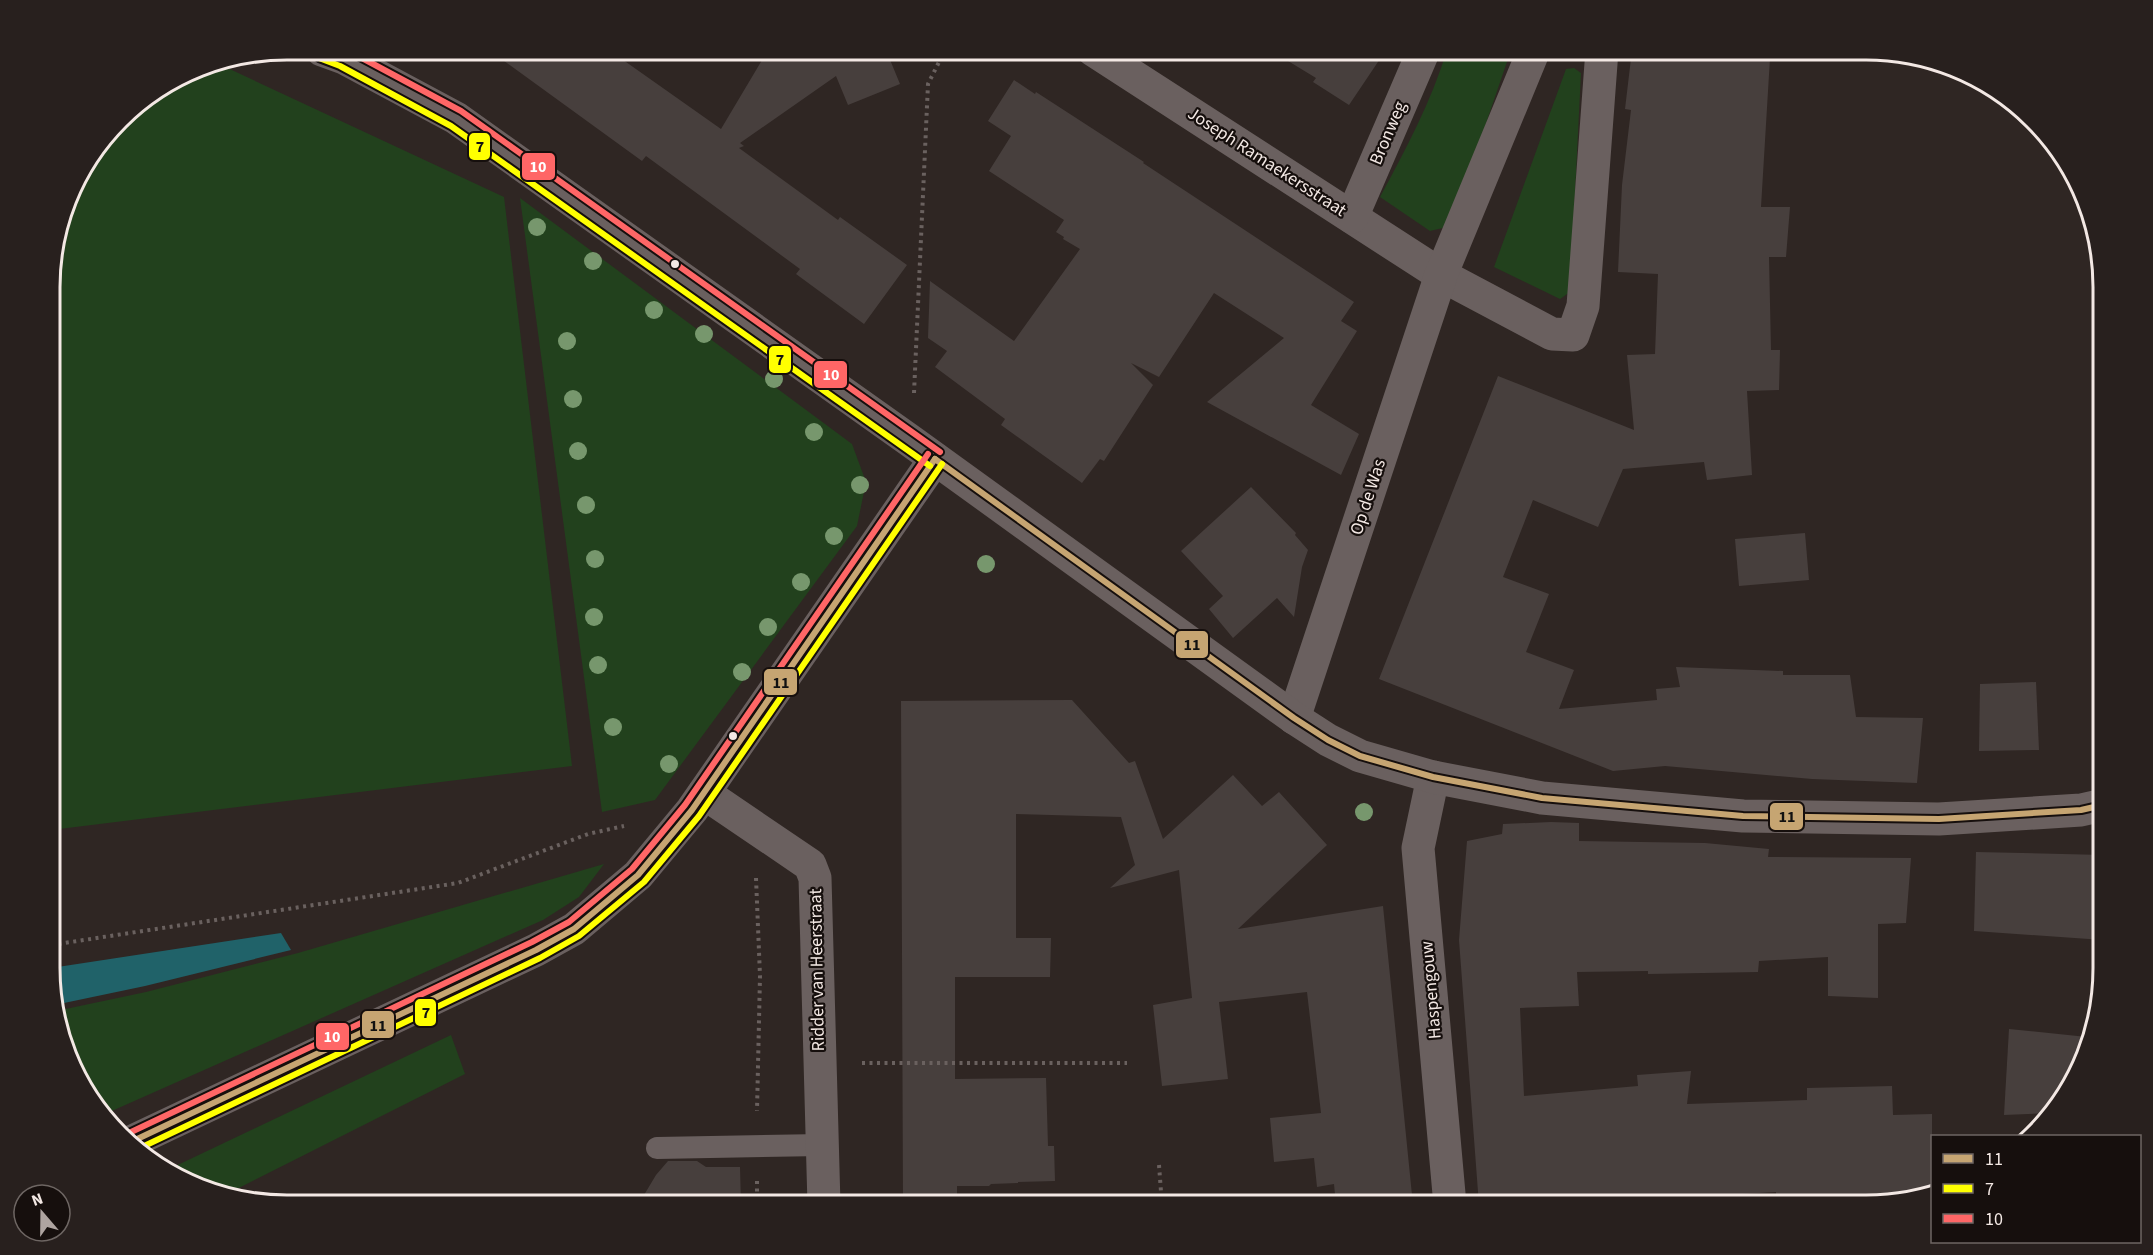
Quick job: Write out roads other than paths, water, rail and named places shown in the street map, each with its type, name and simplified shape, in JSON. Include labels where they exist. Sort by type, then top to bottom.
[{"type":"street","points":[[348,60],[456,118],[1294,718],[1328,740],[1360,756],[1433,777],[1542,798],[1743,816],[1939,819],[2081,810],[2093,807]]},
{"type":"street","name":"Joseph Ramaekersstraat","points":[[1109,60],[1441,275]]},
{"type":"street","name":"Bronweg","points":[[1352,217],[1420,60]]},
{"type":"street","name":"Op de Was","points":[[1294,718],[1441,275],[1530,60]]},
{"type":"street","points":[[1441,275],[1552,334],[1573,334],[1583,306],[1601,60]]},
{"type":"street","points":[[137,1139],[536,950],[574,929],[638,874],[698,802],[923,451]]},
{"type":"street","name":"Haspengouw","points":[[1433,777],[1418,848],[1449,1195]]},
{"type":"street","name":"Ridder van Heerstraat","points":[[698,802],[810,865],[815,878],[824,1195]]},
{"type":"lane","points":[[657,1148],[822,1145]]},
{"type":"water","points":[[281,933],[291,950],[145,986],[63,1003],[60,967]]}]
